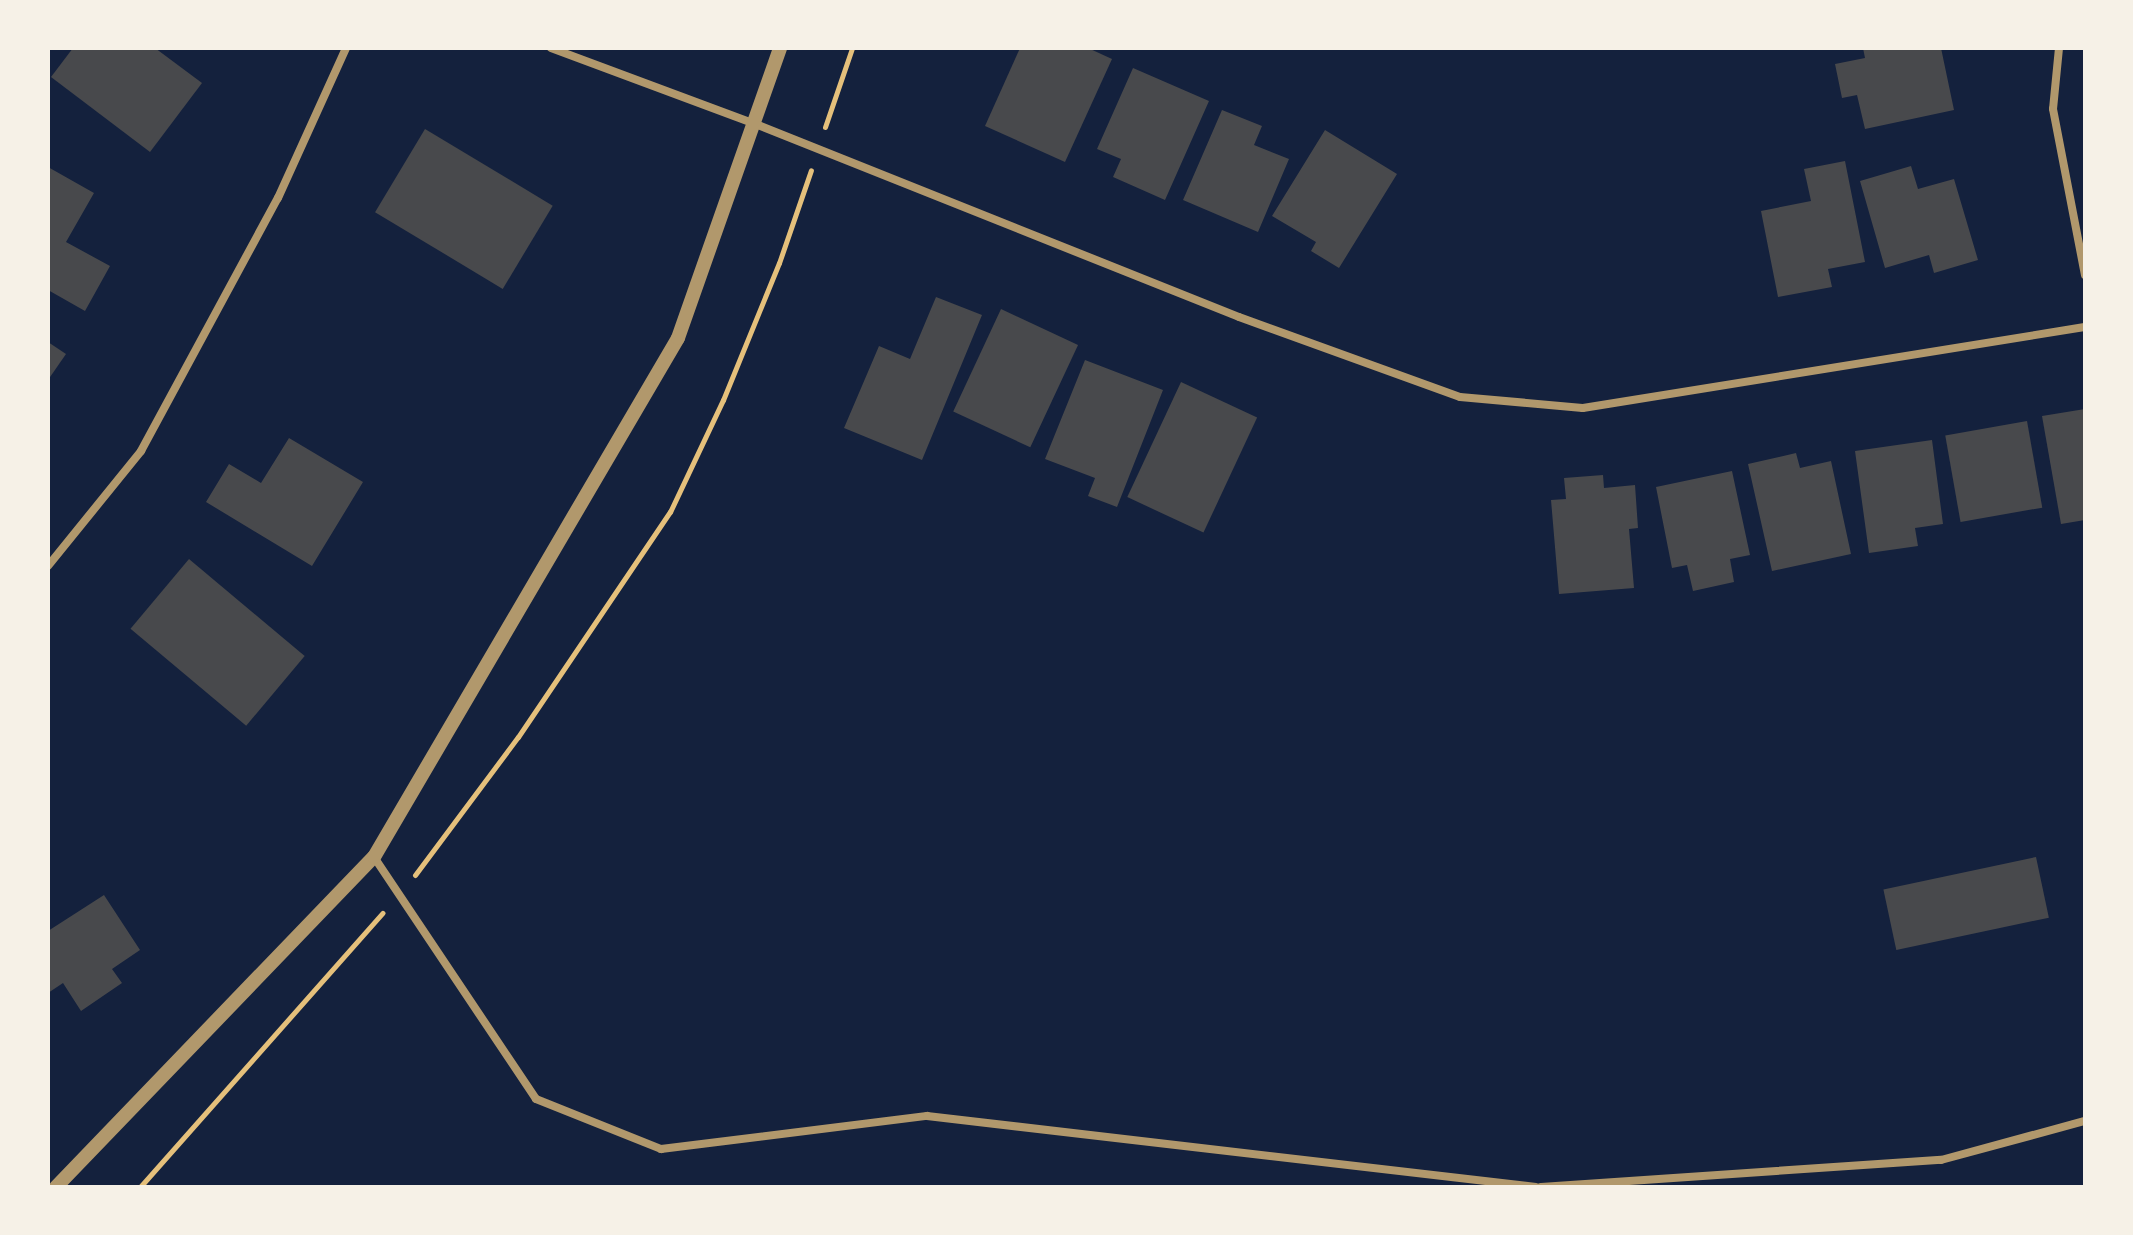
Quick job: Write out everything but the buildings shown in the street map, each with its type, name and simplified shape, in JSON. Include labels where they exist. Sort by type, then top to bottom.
[{"type":"street","points":[[48,566],[141,451],[278,198],[346,48]]},
{"type":"street","points":[[551,48],[753,123],[1224,312],[1460,397],[1583,408],[2085,327]]},
{"type":"street","points":[[56,1187],[374,857],[678,338],[780,48]]},
{"type":"street","points":[[2059,48],[2053,109],[2085,275]]},
{"type":"street","points":[[374,857],[536,1099],[661,1149],[927,1116],[1538,1187],[1941,1160],[2085,1121]]},
{"type":"path","points":[[441,844],[518,737],[670,512],[723,400],[779,263],[852,48]]},
{"type":"path","points":[[140,1187],[368,930]]}]
